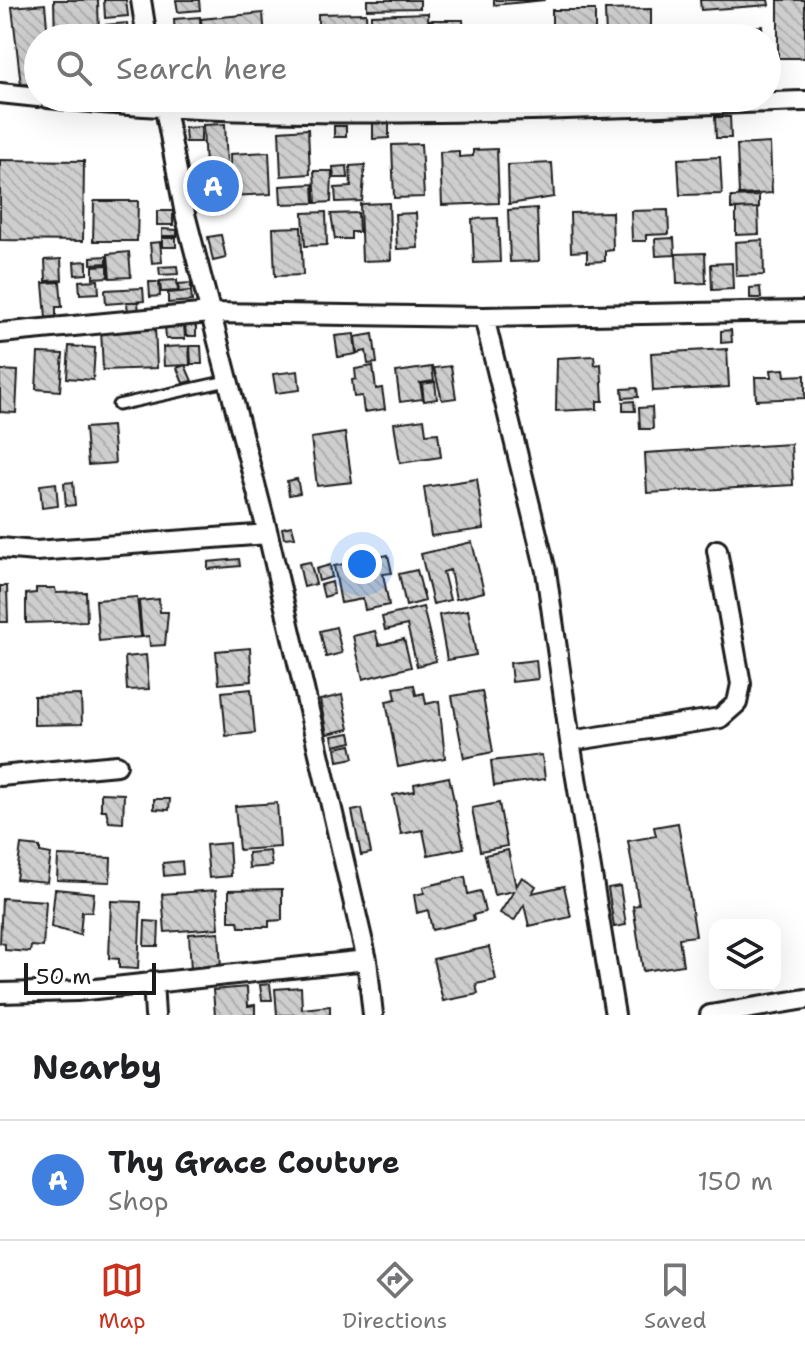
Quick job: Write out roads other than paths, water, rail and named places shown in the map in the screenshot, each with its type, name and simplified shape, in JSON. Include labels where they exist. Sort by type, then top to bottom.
[{"type":"street","points":[[141,0],[145,24]]},
{"type":"street","points":[[0,93],[24,96]]},
{"type":"street","points":[[781,102],[805,101]]},
{"type":"street","points":[[166,112],[210,313],[268,534],[367,960],[373,1015]]},
{"type":"street","points":[[0,333],[210,313],[484,317],[805,311]]},
{"type":"street","points":[[484,317],[546,571],[615,1015]]},
{"type":"street","points":[[0,548],[36,551],[268,534]]},
{"type":"street","points":[[570,741],[720,718],[737,703],[741,684],[717,550]]},
{"type":"street","points":[[0,776],[117,765]]},
{"type":"street","points":[[0,993],[77,991],[367,960]]},
{"type":"street","points":[[153,981],[155,1015]]},
{"type":"street","points":[[710,1015],[805,999]]},
{"type":"lane","points":[[118,405],[227,381]]},
{"type":"place","name":"Thy Grace Couture","points":[[213,186]]}]
